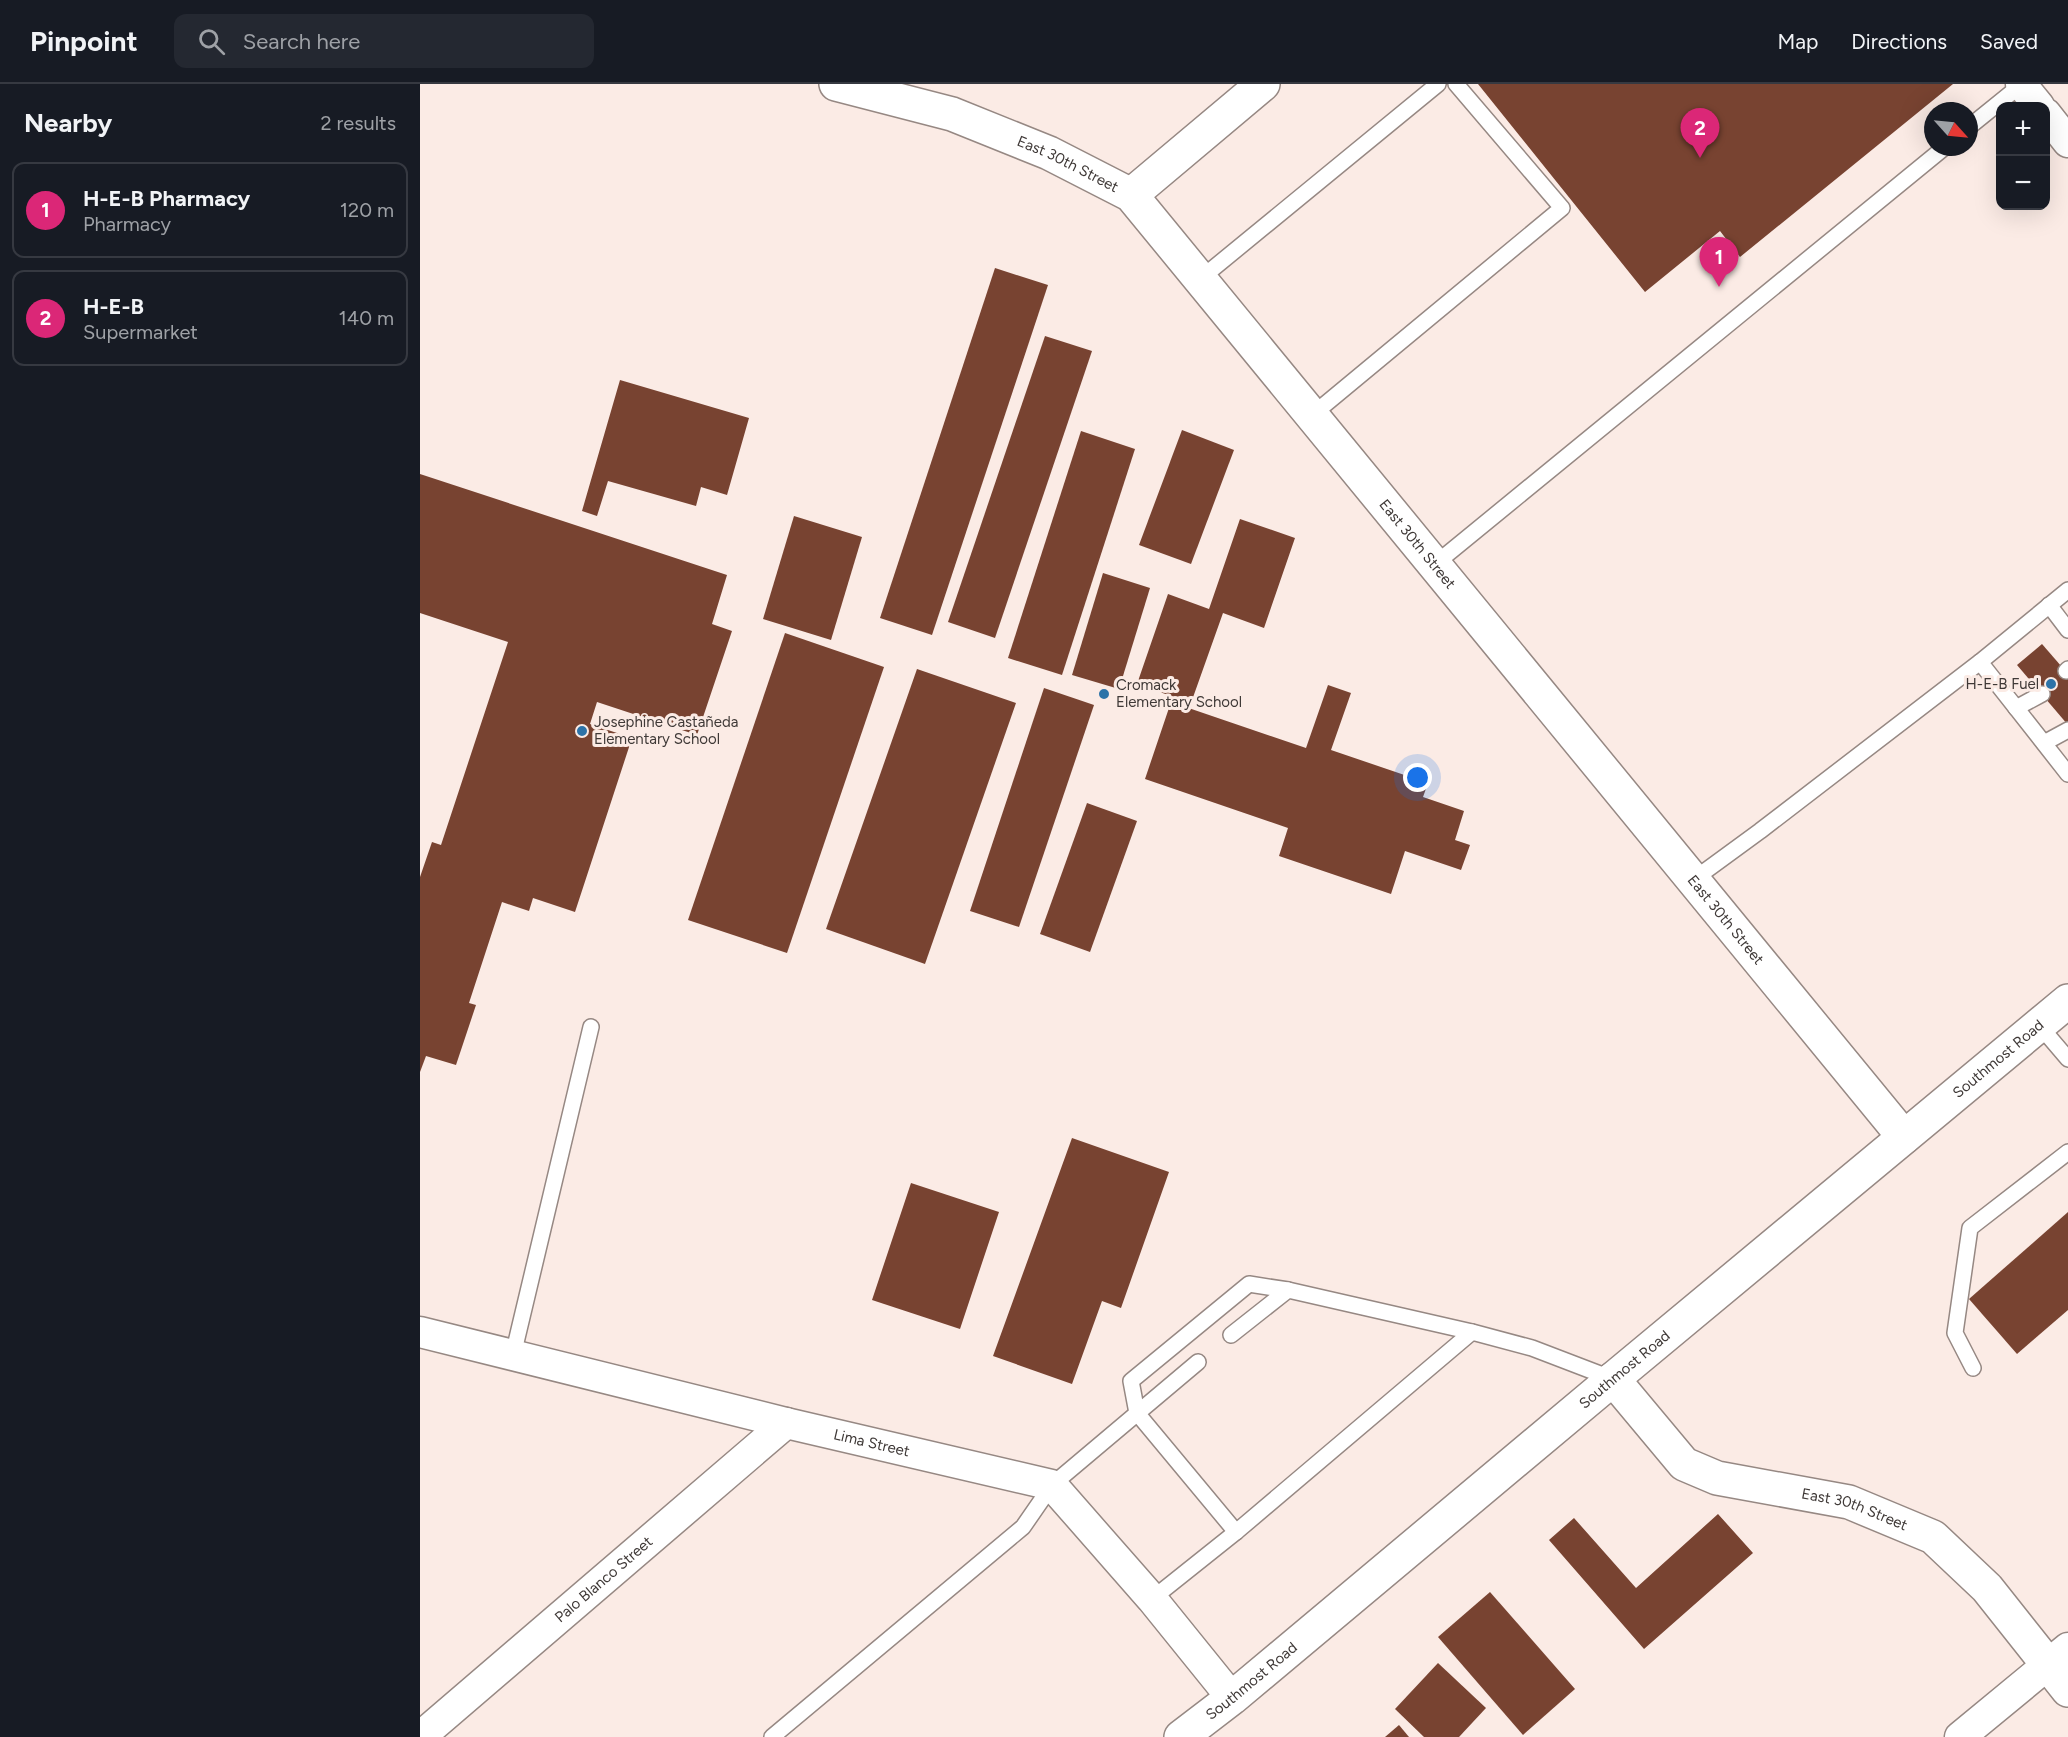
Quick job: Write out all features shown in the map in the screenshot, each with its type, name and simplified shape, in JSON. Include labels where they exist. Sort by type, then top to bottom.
[{"type":"street","name":"East 30th Street","points":[[836,84],[952,114],[1048,153],[1131,195],[1904,1137]]},
{"type":"street","points":[[1131,195],[1263,84]]},
{"type":"street","points":[[2021,84],[2036,102]]},
{"type":"street","points":[[2050,119],[2068,142]]},
{"type":"street","name":"Southmost Road","points":[[1181,1737],[1232,1698],[1613,1378],[2068,1001]]},
{"type":"street","name":"Lima Street","points":[[420,1332],[786,1424],[1052,1485]]},
{"type":"street","name":"East 30th Street","points":[[1613,1378],[1684,1464],[1717,1478],[1849,1502],[1933,1537],[2058,1657],[2068,1690]]},
{"type":"street","name":"Palo Blanco Street","points":[[420,1737],[786,1424]]},
{"type":"street","points":[[1052,1485],[1152,1599],[1232,1698]]},
{"type":"street","points":[[1960,1737],[2058,1657]]},
{"type":"lane","points":[[1199,280],[1438,84]]},
{"type":"lane","points":[[1311,416],[1563,208],[1456,84]]},
{"type":"lane","points":[[1978,120],[2021,84]]},
{"type":"lane","points":[[1434,565],[1934,156]]},
{"type":"lane","points":[[1693,880],[1980,662],[2068,590]]},
{"type":"lane","points":[[2049,605],[2068,630]]},
{"type":"lane","points":[[1980,662],[2068,774]]},
{"type":"lane","points":[[2016,708],[2042,694]]},
{"type":"lane","points":[[2044,743],[2068,730]]},
{"type":"lane","points":[[2039,1025],[2068,1059]]},
{"type":"lane","points":[[513,1355],[591,1027]]},
{"type":"lane","points":[[1972,1368],[1955,1334],[1970,1228],[2068,1152]]},
{"type":"lane","points":[[1236,1532],[1137,1413],[1131,1381],[1250,1284],[1288,1290],[1472,1332],[1532,1348],[1613,1378]]},
{"type":"lane","points":[[1231,1335],[1288,1290]]},
{"type":"lane","points":[[1152,1599],[1236,1532],[1472,1332]]},
{"type":"lane","points":[[772,1737],[1023,1527],[1052,1485],[1198,1362]]},
{"type":"building","points":[[1478,84],[1953,84],[1931,102],[1924,102],[1924,108],[1740,257],[1720,231],[1645,292]]},
{"type":"building","points":[[995,268],[1048,285],[932,635],[880,618]]},
{"type":"building","points":[[1045,336],[1092,351],[995,638],[948,622]]},
{"type":"building","points":[[620,380],[749,418],[727,495],[701,487],[696,506],[608,481],[597,516],[582,511]]},
{"type":"building","points":[[1182,430],[1234,450],[1191,564],[1139,545]]},
{"type":"building","points":[[1081,431],[1135,449],[1062,675],[1008,658]]},
{"type":"building","points":[[420,474],[727,575],[712,624],[732,631],[697,735],[597,702],[590,724],[632,738],[575,912],[533,898],[529,911],[502,902],[469,1003],[476,1005],[456,1065],[426,1056],[420,1072],[420,877],[432,842],[441,845],[508,642],[420,613]]},
{"type":"building","points":[[794,516],[862,537],[831,640],[763,619]]},
{"type":"building","points":[[1240,519],[1295,538],[1264,628],[1223,613],[1191,703],[1137,684],[1168,594],[1209,609]]},
{"type":"building","points":[[1103,573],[1150,588],[1119,689],[1072,675]]},
{"type":"building","points":[[785,633],[884,667],[787,953],[688,920]]},
{"type":"building","name":"H-E-B Fuel","points":[[2042,644],[2068,674],[2068,725],[2017,665]]},
{"type":"building","points":[[917,669],[1016,703],[925,964],[826,929]]},
{"type":"building","points":[[1328,685],[1351,693],[1331,750],[1428,783],[1423,797],[1464,811],[1455,840],[1470,845],[1461,870],[1405,851],[1391,894],[1279,856],[1288,828],[1145,779],[1171,702],[1306,748]]},
{"type":"building","points":[[1044,688],[1094,705],[1019,927],[970,911]]},
{"type":"building","points":[[1087,803],[1137,821],[1090,952],[1040,934]]},
{"type":"building","points":[[1072,1138],[1169,1172],[1121,1308],[1102,1301],[1072,1384],[993,1356]]},
{"type":"building","points":[[911,1183],[999,1212],[960,1329],[872,1300]]},
{"type":"building","points":[[2068,1212],[2068,1310],[2017,1354],[1969,1299]]},
{"type":"building","points":[[1718,1514],[1753,1553],[1644,1649],[1549,1540],[1574,1518],[1636,1588]]},
{"type":"building","points":[[1490,1592],[1575,1689],[1523,1735],[1438,1637]]},
{"type":"building","points":[[1438,1663],[1486,1708],[1459,1737],[1424,1737],[1395,1709]]},
{"type":"building","points":[[1399,1725],[1409,1737],[1385,1737]]},
{"type":"place","name":"H-E-B","points":[[1700,158]]},
{"type":"place","name":"H-E-B Pharmacy","points":[[1719,287]]},
{"type":"place","name":"H-E-B Fuel","points":[[2051,684]]},
{"type":"place","name":"Cromack Elementary School","points":[[1104,694]]},
{"type":"place","name":"Josephine Castañeda Elementary School","points":[[582,731]]}]
